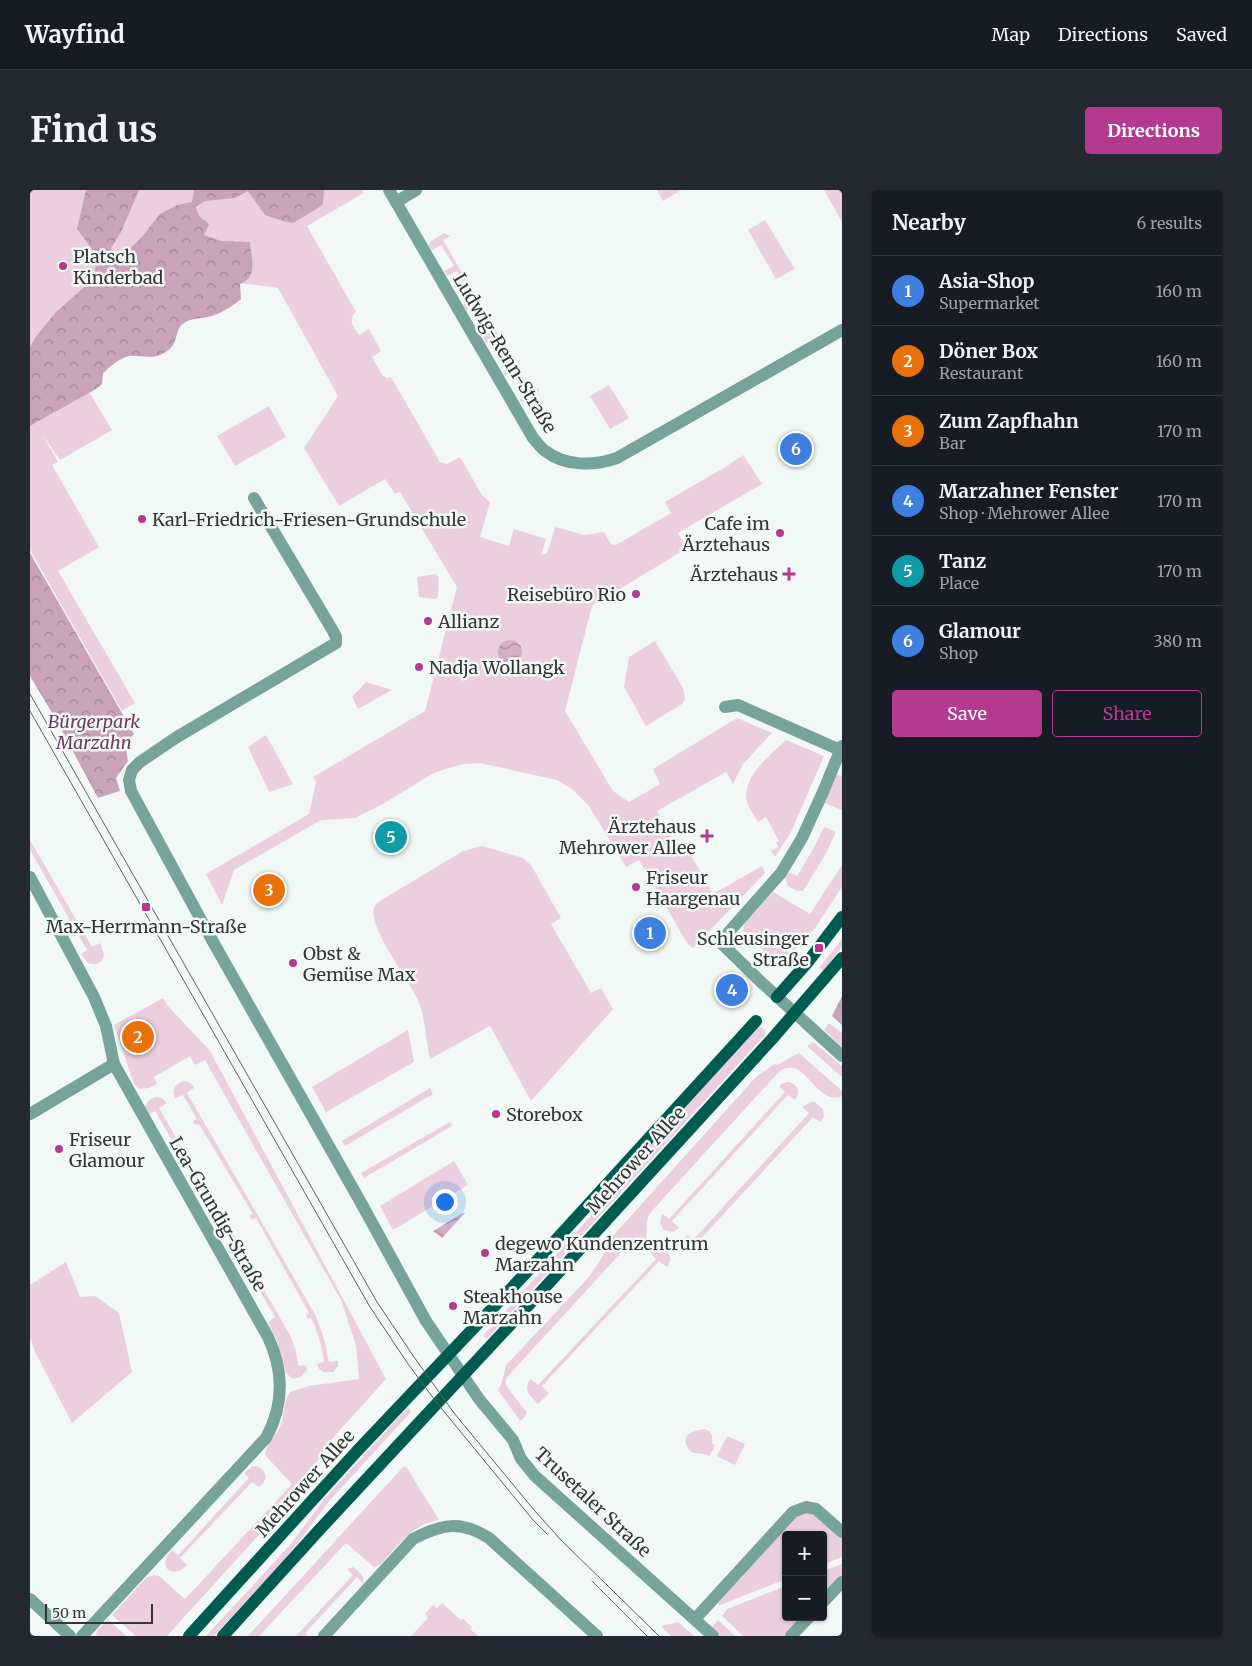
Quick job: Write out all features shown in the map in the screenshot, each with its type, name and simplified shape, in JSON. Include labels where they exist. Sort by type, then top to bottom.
[{"type":"main road","points":[[778,997],[808,963],[842,917]]},
{"type":"main road","name":"Mehrower Allee","points":[[223,1636],[795,1013],[842,958]]},
{"type":"main road","name":"Mehrower Allee","points":[[189,1636],[756,1021]]},
{"type":"street","name":"Ludwig-Renn-Straße","points":[[389,190],[533,438],[545,451],[561,459],[581,464],[600,464],[617,458],[842,330]]},
{"type":"street","points":[[396,202],[416,190]]},
{"type":"street","points":[[254,498],[333,630],[336,643],[140,762],[132,770],[129,780],[131,791],[212,940],[435,1336],[463,1376]]},
{"type":"street","points":[[725,707],[738,705],[841,748],[802,838],[781,873],[720,942],[842,1056]]},
{"type":"street","name":"Lea-Grundig-Straße","points":[[30,877],[94,997],[106,1026],[114,1064],[268,1337],[276,1358],[279,1385],[278,1412],[266,1438],[82,1636]]},
{"type":"street","points":[[30,1114],[114,1064]]},
{"type":"street","name":"Trusetaler Straße","points":[[463,1376],[479,1399],[513,1440],[521,1459],[535,1476],[713,1636]]},
{"type":"street","points":[[695,1619],[793,1512],[806,1507],[816,1509],[840,1527]]},
{"type":"street","points":[[324,1636],[413,1539],[432,1529],[443,1526],[462,1527],[479,1532],[489,1538],[597,1636]]},
{"type":"street","points":[[827,1598],[842,1582]]},
{"type":"street","points":[[30,1598],[70,1636]]},
{"type":"street","points":[[791,1636],[805,1621]]},
{"type":"shaded area","points":[[30,190],[362,190],[364,193],[307,226],[356,312],[352,318],[352,324],[359,335],[369,329],[381,351],[372,357],[382,375],[387,378],[391,377],[440,462],[447,464],[460,457],[482,495],[490,502],[480,537],[509,546],[514,529],[546,539],[541,555],[546,554],[548,551],[555,527],[585,535],[604,532],[611,544],[616,545],[671,513],[665,502],[743,455],[762,484],[678,533],[687,548],[592,606],[565,711],[613,791],[629,802],[660,784],[653,769],[737,718],[772,733],[743,764],[733,784],[726,772],[657,811],[679,852],[687,848],[713,894],[762,866],[765,873],[693,948],[687,943],[639,860],[626,867],[589,806],[572,789],[557,780],[480,763],[464,764],[432,774],[383,804],[355,818],[321,820],[234,870],[222,905],[206,874],[309,814],[316,782],[313,777],[425,711],[457,587],[400,492],[395,494],[385,479],[339,506],[304,448],[338,396],[278,288],[240,283],[112,356],[36,423],[89,392],[112,430],[60,460],[42,434],[58,462],[52,465],[99,547],[58,571],[135,703],[122,711],[30,550]],"holes":[[[509,640],[516,642],[520,660],[513,664],[502,661],[498,654]]]},
{"type":"shaded area","points":[[657,190],[681,190],[663,201]]},
{"type":"shaded area","points":[[824,190],[842,191],[842,222]]},
{"type":"shaded area","points":[[765,220],[795,269],[776,279],[748,230]]},
{"type":"shaded area","points":[[444,233],[450,236],[443,240],[531,392],[538,388],[537,395],[522,402],[519,400],[529,394],[515,370],[505,376],[503,372],[512,366],[496,337],[486,343],[483,337],[492,331],[476,304],[466,310],[463,304],[473,298],[457,271],[447,276],[444,271],[454,266],[441,245],[432,250],[429,246],[430,242]]},
{"type":"shaded area","points":[[609,385],[629,418],[610,429],[590,396]]},
{"type":"shaded area","points":[[269,406],[286,437],[235,466],[217,436]]},
{"type":"shaded area","points":[[435,574],[439,577],[438,596],[436,599],[419,597],[417,577]]},
{"type":"shaded area","points":[[655,641],[683,688],[685,699],[682,704],[646,726],[624,687],[629,657]]},
{"type":"shaded area","points":[[366,682],[392,690],[358,709],[352,697]]},
{"type":"shaded area","points":[[266,735],[293,784],[269,792],[248,747]]},
{"type":"shaded area","points":[[786,740],[824,756],[791,832],[775,857],[771,851],[778,847],[776,843],[779,841],[766,817],[758,822],[749,807],[746,795],[752,777],[758,768]]},
{"type":"shaded area","points":[[837,774],[842,776],[842,810],[824,803]]},
{"type":"shaded area","points":[[824,827],[836,832],[825,855],[803,891],[795,890],[788,886],[785,877],[790,872],[797,876]]},
{"type":"shaded area","points":[[30,840],[92,947],[100,943],[104,954],[99,963],[88,963],[81,954],[87,950],[30,850]]},
{"type":"shaded area","points":[[482,846],[523,858],[531,865],[561,918],[551,924],[591,993],[601,988],[613,1009],[531,1101],[490,1026],[430,1059],[422,1013],[417,998],[382,939],[374,916],[374,908],[381,900],[463,851]]},
{"type":"shaded area","points":[[842,865],[842,887],[815,928],[799,947],[777,963],[743,931],[745,922],[773,892],[810,914]]},
{"type":"shaded area","points":[[842,939],[842,947],[823,971],[819,968]]},
{"type":"shaded area","points":[[163,998],[168,1006],[210,1051],[386,1379],[330,1441],[297,1493],[167,1636],[136,1636],[112,1615],[147,1577],[159,1576],[185,1599],[292,1484],[265,1455],[265,1451],[280,1427],[286,1400],[290,1392],[309,1386],[359,1379],[356,1345],[341,1300],[205,1060],[195,1065],[190,1056],[154,1077],[157,1084],[149,1088],[139,1089],[134,1084],[114,1025]]},
{"type":"shaded area","points":[[829,1023],[842,1033],[842,1047],[824,1030]]},
{"type":"shaded area","points":[[759,1027],[765,1029],[765,1035],[487,1339],[483,1336],[607,1198],[637,1157]]},
{"type":"shaded area","points":[[408,1030],[414,1062],[326,1112],[312,1087]]},
{"type":"shaded area","points":[[813,1042],[842,1066],[842,1077],[807,1046]]},
{"type":"shaded area","points":[[799,1053],[842,1091],[842,1096],[833,1097],[825,1095],[798,1070],[790,1068],[782,1070],[776,1076],[651,1212],[647,1221],[645,1242],[642,1246],[629,1244],[508,1376],[507,1386],[527,1412],[520,1421],[498,1390],[506,1365],[588,1278],[600,1261],[612,1237],[756,1077],[774,1064],[777,1065]]},
{"type":"shaded area","points":[[183,1081],[187,1081],[193,1086],[194,1088],[187,1093],[316,1316],[325,1342],[329,1362],[338,1361],[338,1366],[333,1372],[324,1372],[319,1369],[317,1364],[324,1362],[323,1356],[316,1329],[311,1318],[308,1319],[306,1315],[309,1313],[256,1218],[252,1220],[250,1216],[253,1214],[199,1124],[195,1125],[193,1121],[197,1119],[183,1095],[175,1098],[174,1088]]},
{"type":"shaded area","points":[[788,1082],[798,1089],[795,1100],[788,1095],[672,1221],[679,1228],[673,1232],[664,1230],[660,1222],[663,1214],[669,1219],[785,1092],[779,1086]]},
{"type":"shaded area","points":[[430,1088],[433,1094],[345,1146],[342,1141]]},
{"type":"shaded area","points":[[158,1097],[167,1103],[159,1108],[291,1337],[296,1351],[298,1366],[306,1365],[307,1370],[301,1377],[293,1379],[286,1373],[278,1343],[268,1322],[275,1317],[155,1111],[148,1115],[145,1111],[148,1101]]},
{"type":"shaded area","points":[[815,1102],[823,1109],[824,1117],[820,1122],[813,1117],[696,1244],[702,1250],[693,1253],[686,1251],[684,1244],[687,1235],[693,1240],[809,1113],[802,1107]]},
{"type":"shaded area","points":[[450,1122],[452,1126],[364,1178],[361,1173]]},
{"type":"shaded area","points":[[454,1161],[468,1185],[393,1230],[380,1206]]},
{"type":"shaded area","points":[[658,1248],[666,1251],[670,1257],[667,1267],[659,1261],[542,1386],[549,1393],[538,1404],[527,1389],[531,1379],[538,1385],[656,1259],[650,1253]]},
{"type":"shaded area","points":[[66,1262],[80,1297],[95,1296],[119,1313],[132,1372],[72,1423],[35,1352],[30,1338],[30,1285]]},
{"type":"shaded area","points":[[408,1407],[411,1412],[331,1499],[286,1558],[214,1636],[206,1636],[280,1556],[324,1499]]},
{"type":"shaded area","points":[[705,1429],[712,1434],[712,1443],[715,1446],[709,1456],[692,1452],[686,1444],[689,1434]]},
{"type":"shaded area","points":[[727,1436],[745,1444],[735,1465],[717,1456]]},
{"type":"shaded area","points":[[253,1466],[264,1471],[265,1481],[259,1487],[252,1482],[180,1558],[187,1565],[176,1572],[168,1570],[165,1561],[167,1556],[172,1550],[178,1555],[249,1478],[244,1473]]},
{"type":"shaded area","points":[[404,1466],[439,1520],[430,1522],[413,1531],[380,1565],[374,1567],[346,1543],[259,1636],[248,1636]]},
{"type":"shaded area","points":[[808,1513],[818,1517],[842,1539],[842,1557],[827,1563],[827,1531],[783,1531],[797,1516]]},
{"type":"shaded area","points":[[782,1533],[782,1581],[720,1605],[718,1603]]},
{"type":"shaded area","points":[[842,1564],[842,1576],[827,1592],[827,1576],[827,1570]]},
{"type":"shaded area","points":[[353,1567],[362,1576],[363,1583],[357,1577],[306,1632],[307,1636],[296,1636],[353,1575],[347,1569]]},
{"type":"shaded area","points":[[782,1588],[782,1621],[798,1621],[785,1636],[743,1636],[722,1616],[727,1609]]},
{"type":"shaded area","points":[[442,1603],[472,1627],[470,1629],[478,1636],[411,1636],[428,1618],[425,1614],[433,1605],[437,1608]]},
{"type":"shaded area","points":[[108,1619],[126,1636],[96,1636],[97,1631]]},
{"type":"shaded area","points":[[718,1620],[735,1636],[720,1636],[712,1627]]},
{"type":"shaded area","points":[[678,1622],[694,1636],[671,1636],[661,1626]]},
{"type":"green space","points":[[86,190],[139,190],[121,232],[111,248],[117,261],[141,238],[160,214],[177,205],[192,202],[194,190],[324,191],[323,204],[293,223],[265,215],[248,191],[235,198],[205,201],[195,207],[200,217],[209,224],[204,235],[221,241],[250,242],[252,272],[246,281],[240,284],[241,299],[215,315],[192,319],[184,323],[180,326],[171,347],[160,355],[152,357],[129,356],[118,361],[103,373],[102,384],[96,389],[30,426],[30,347],[55,313],[90,282],[95,271],[96,260],[92,249],[77,229]]},
{"type":"green space","name":"Bürgerpark Marzahn","points":[[30,553],[134,734],[125,743],[128,761],[116,778],[120,791],[98,798],[30,676]]},
{"type":"green space","points":[[842,996],[842,1025],[832,1016]]},
{"type":"water","points":[[510,640],[519,643],[522,652],[519,661],[510,664],[501,661],[498,652],[501,643]]},
{"type":"water","points":[[465,1213],[442,1238],[433,1231]]},
{"type":"tram line","points":[[30,694],[377,1302],[454,1413],[534,1510],[561,1540],[659,1636]]},
{"type":"tram line","points":[[30,711],[370,1307],[437,1403],[533,1520],[547,1534]]},
{"type":"tram line","points":[[592,1581],[647,1636]]},
{"type":"place","name":"Platsch Kinderbad","points":[[63,266]]},
{"type":"place","name":"Glamour","points":[[796,449]]},
{"type":"place","name":"Karl-Friedrich-Friesen-Grundschule","points":[[142,519]]},
{"type":"place","name":"Cafe im Ärztehaus","points":[[780,533]]},
{"type":"place","name":"Ärztehaus","points":[[789,574]]},
{"type":"place","name":"Reisebüro Rio","points":[[636,594]]},
{"type":"place","name":"Allianz","points":[[428,621]]},
{"type":"place","name":"Nadja Wollangk","points":[[419,667]]},
{"type":"place","name":"Ärztehaus Mehrower Allee","points":[[707,836]]},
{"type":"place","name":"Tanz","points":[[391,837]]},
{"type":"place","name":"Friseur Haargenau","points":[[636,887]]},
{"type":"place","name":"Zum Zapfhahn","points":[[269,890]]},
{"type":"place","name":"Max-Herrmann-Straße","points":[[146,907]]},
{"type":"place","name":"Asia-Shop","points":[[650,933]]},
{"type":"place","name":"Schleusinger Straße","points":[[819,948]]},
{"type":"place","name":"Obst & Gemüse Max","points":[[293,963]]},
{"type":"place","name":"Marzahner Fenster","points":[[732,990]]},
{"type":"place","name":"Döner Box","points":[[138,1037]]},
{"type":"place","name":"Storebox","points":[[496,1114]]},
{"type":"place","name":"Friseur Glamour","points":[[59,1149]]},
{"type":"place","name":"degewo Kundenzentrum Marzahn","points":[[485,1253]]},
{"type":"place","name":"Steakhouse Marzahn","points":[[453,1306]]}]
